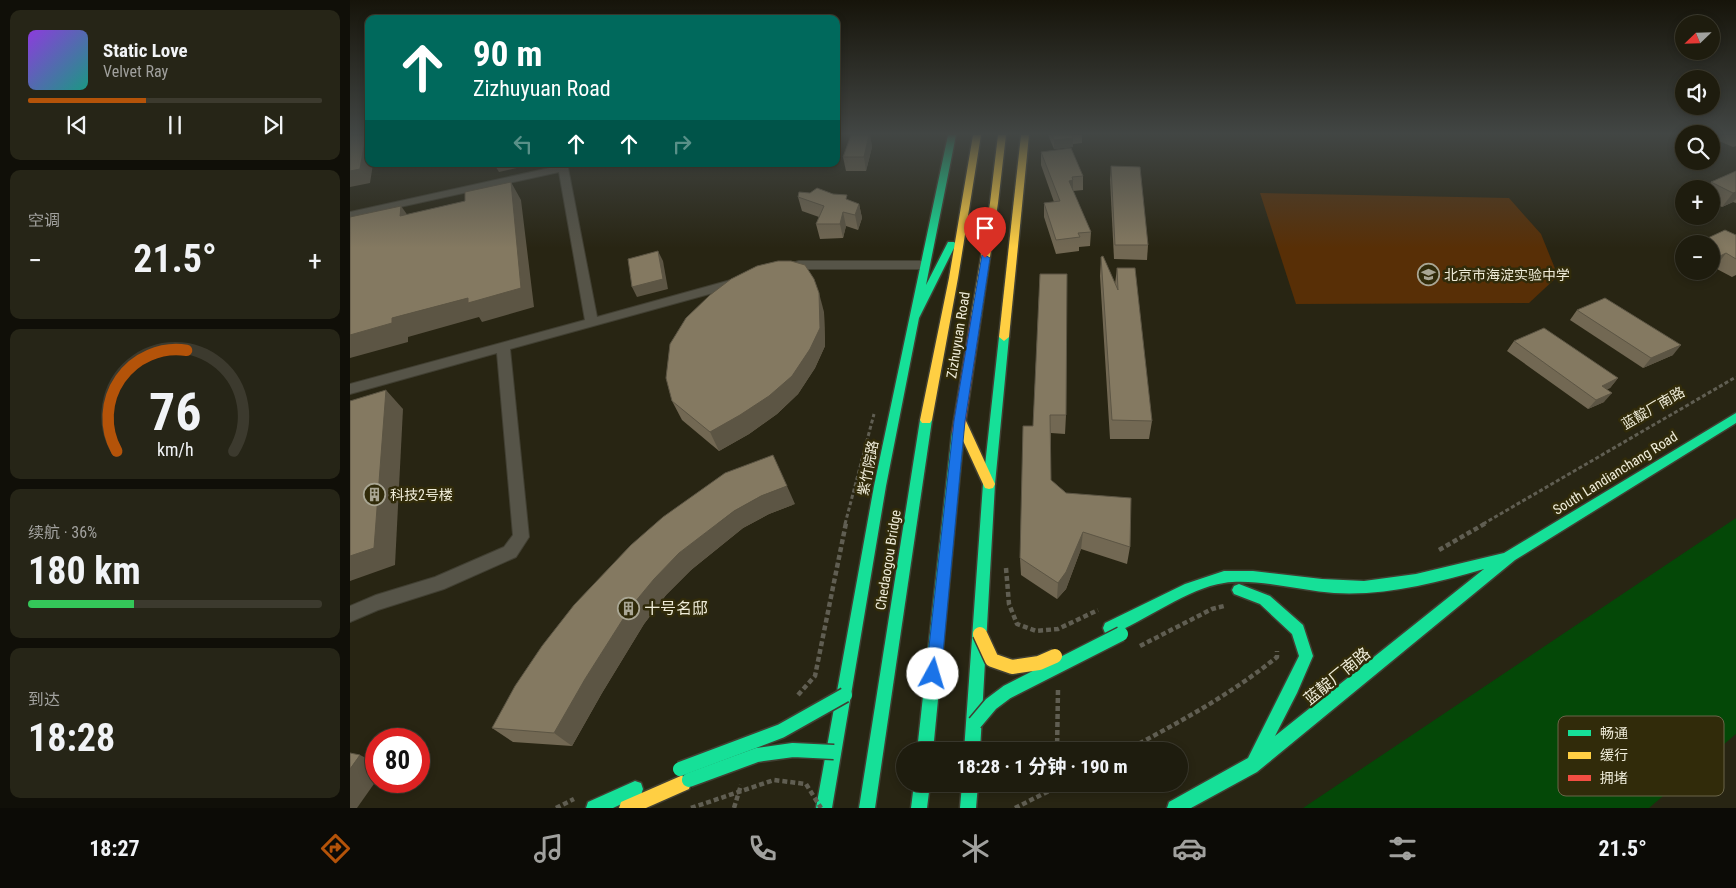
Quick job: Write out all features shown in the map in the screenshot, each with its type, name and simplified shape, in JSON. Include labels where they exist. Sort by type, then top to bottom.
[{"type":"main road","name":"紫竹院路","points":[[823,808],[846,695],[880,486],[944,173]]},
{"type":"main road","name":"Zizhuyuan Road","points":[[947,318],[972,173]]},
{"type":"main road","name":"Zizhuyuan Road","points":[[959,421],[998,173]]},
{"type":"main road","points":[[973,742],[989,484],[1021,173]]},
{"type":"main road","points":[[913,321],[966,212]]},
{"type":"main road","name":"Chedaogou Bridge","points":[[867,808],[923,434],[947,318]]},
{"type":"main road","name":"South Landianchang Road","points":[[1510,556],[1735,416]]},
{"type":"main road","points":[[959,421],[989,484]]},
{"type":"main road","points":[[926,742],[959,421]]},
{"type":"main road","points":[[975,724],[991,704],[1006,692],[1190,588],[1224,577],[1253,577],[1320,586],[1378,586],[1430,577],[1510,556]]},
{"type":"main road","name":"蓝靛厂南路","points":[[1175,808],[1251,766],[1510,556]]},
{"type":"main road","points":[[1205,595],[1214,591],[1231,591],[1265,600],[1298,630],[1306,656],[1292,688],[1251,766]]},
{"type":"main road","points":[[980,634],[992,660],[1012,667],[1039,664],[1116,631],[1163,615]]},
{"type":"main road","points":[[675,771],[780,730],[846,695]]},
{"type":"main road","points":[[627,808],[683,783],[757,756],[793,750],[834,752]]},
{"type":"main road","points":[[594,808],[644,785]]},
{"type":"main road","points":[[919,808],[921,792]]},
{"type":"main road","points":[[968,808],[969,792]]},
{"type":"street","points":[[350,214],[541,173]]},
{"type":"street","points":[[564,173],[592,323]]},
{"type":"street","points":[[771,273],[799,265],[924,265]]},
{"type":"street","points":[[350,389],[752,278]]},
{"type":"street","points":[[350,614],[376,603],[438,584],[510,552],[521,537],[503,348]]},
{"type":"path","name":"蓝靛厂南路","points":[[1438,551],[1736,377]]},
{"type":"path","points":[[792,702],[815,676],[847,516],[876,406]]},
{"type":"path","points":[[1006,567],[1009,604],[1017,624],[1036,631],[1058,629],[1101,608]]},
{"type":"path","points":[[1133,650],[1212,609],[1232,604]]},
{"type":"path","points":[[1142,742],[1194,715],[1262,670],[1277,656],[1276,647]]},
{"type":"path","points":[[691,808],[774,780],[806,784],[823,808]]},
{"type":"path","points":[[1015,808],[1045,792]]},
{"type":"path","points":[[556,808],[581,796]]},
{"type":"shaded area","points":[[1260,193],[1509,198],[1541,234],[1558,276],[1529,303],[1296,304]]},
{"type":"shaded area","points":[[1736,518],[1736,734],[1724,744],[1724,716],[1558,716],[1558,796],[1663,796],[1649,808],[1303,808]]},
{"type":"building","points":[[1049,173],[1082,173],[1083,176],[1072,177],[1073,180],[1069,181],[1091,232],[1078,233],[1080,237],[1056,240],[1044,203],[1060,201]]},
{"type":"building","points":[[1111,173],[1141,173],[1148,245],[1115,245]]},
{"type":"building","points":[[1736,173],[1736,192],[1733,193],[1720,186],[1720,180],[1716,180]]},
{"type":"building","points":[[511,182],[521,288],[468,303],[468,298],[392,318],[392,323],[350,335],[350,217],[401,206],[400,216],[465,201],[465,192]]},
{"type":"building","points":[[817,188],[833,194],[847,195],[846,199],[859,204],[855,215],[843,212],[840,224],[816,224],[824,206],[798,197],[799,192],[810,193]]},
{"type":"building","points":[[1725,230],[1736,235],[1736,259],[1726,253],[1720,256],[1720,235],[1714,235]]},
{"type":"building","points":[[658,251],[663,279],[632,287],[628,259]]},
{"type":"building","points":[[1103,256],[1118,290],[1117,268],[1135,268],[1152,421],[1112,420],[1101,257]]},
{"type":"building","points":[[778,261],[791,261],[805,265],[814,279],[819,293],[820,328],[810,349],[792,376],[769,396],[710,432],[672,401],[666,378],[670,344],[686,318],[710,295],[731,279],[757,266]]},
{"type":"building","points":[[1040,274],[1067,274],[1066,415],[1050,415],[1051,480],[1066,493],[1131,498],[1130,547],[1083,532],[1066,572],[1058,583],[1020,558],[1023,426],[1033,426]]},
{"type":"building","points":[[1605,298],[1681,345],[1651,358],[1577,310]]},
{"type":"building","points":[[1544,328],[1618,378],[1602,386],[1612,393],[1596,400],[1514,341]]},
{"type":"building","points":[[386,390],[374,548],[350,556],[350,401]]},
{"type":"building","points":[[773,455],[787,486],[761,496],[734,511],[679,553],[654,579],[630,608],[585,679],[554,733],[492,728],[515,686],[542,646],[574,605],[631,545],[663,517],[725,473]]},
{"type":"building","points":[[350,753],[360,755],[350,769]]},
{"type":"traffic: fast","points":[[824,808],[880,486],[944,173]]},
{"type":"traffic: fast","points":[[913,321],[951,244]]},
{"type":"traffic: fast","points":[[973,742],[989,484],[1004,337]]},
{"type":"traffic: fast","points":[[1175,808],[1251,766],[1510,556],[1736,417]]},
{"type":"traffic: fast","points":[[867,808],[926,420]]},
{"type":"traffic: fast","points":[[926,742],[958,432]]},
{"type":"traffic: fast","points":[[1253,577],[1336,587],[1382,586],[1434,576],[1502,558]]},
{"type":"traffic: fast","points":[[1110,628],[1190,588],[1224,577],[1253,577]]},
{"type":"traffic: fast","points":[[1239,590],[1265,600],[1298,630],[1306,656],[1292,688],[1256,757]]},
{"type":"traffic: fast","points":[[975,723],[991,704],[1007,692],[1121,634]]},
{"type":"traffic: fast","points":[[680,769],[781,731],[845,695]]},
{"type":"traffic: fast","points":[[689,780],[757,755],[793,750],[834,752]]},
{"type":"traffic: fast","points":[[594,808],[635,789]]},
{"type":"traffic: fast","points":[[919,808],[921,792]]},
{"type":"traffic: fast","points":[[968,808],[969,792]]},
{"type":"traffic: slow","points":[[926,420],[971,173]]},
{"type":"traffic: slow","points":[[976,317],[998,173]]},
{"type":"traffic: slow","points":[[1004,337],[1021,173]]},
{"type":"traffic: slow","points":[[960,421],[989,484]]},
{"type":"traffic: slow","points":[[980,634],[992,660],[1012,667],[1039,663],[1055,656]]},
{"type":"traffic: slow","points":[[627,808],[683,783]]},
{"type":"traffic: jam","points":[[958,432],[976,317]]},
{"type":"place","name":"北京市海淀实验中学","points":[[1428,275]]},
{"type":"place","name":"科技2号楼","points":[[374,495]]},
{"type":"place","name":"十号名邸","points":[[628,608]]},
{"type":"route","points":[[933,674],[959,421],[985,258]]}]
